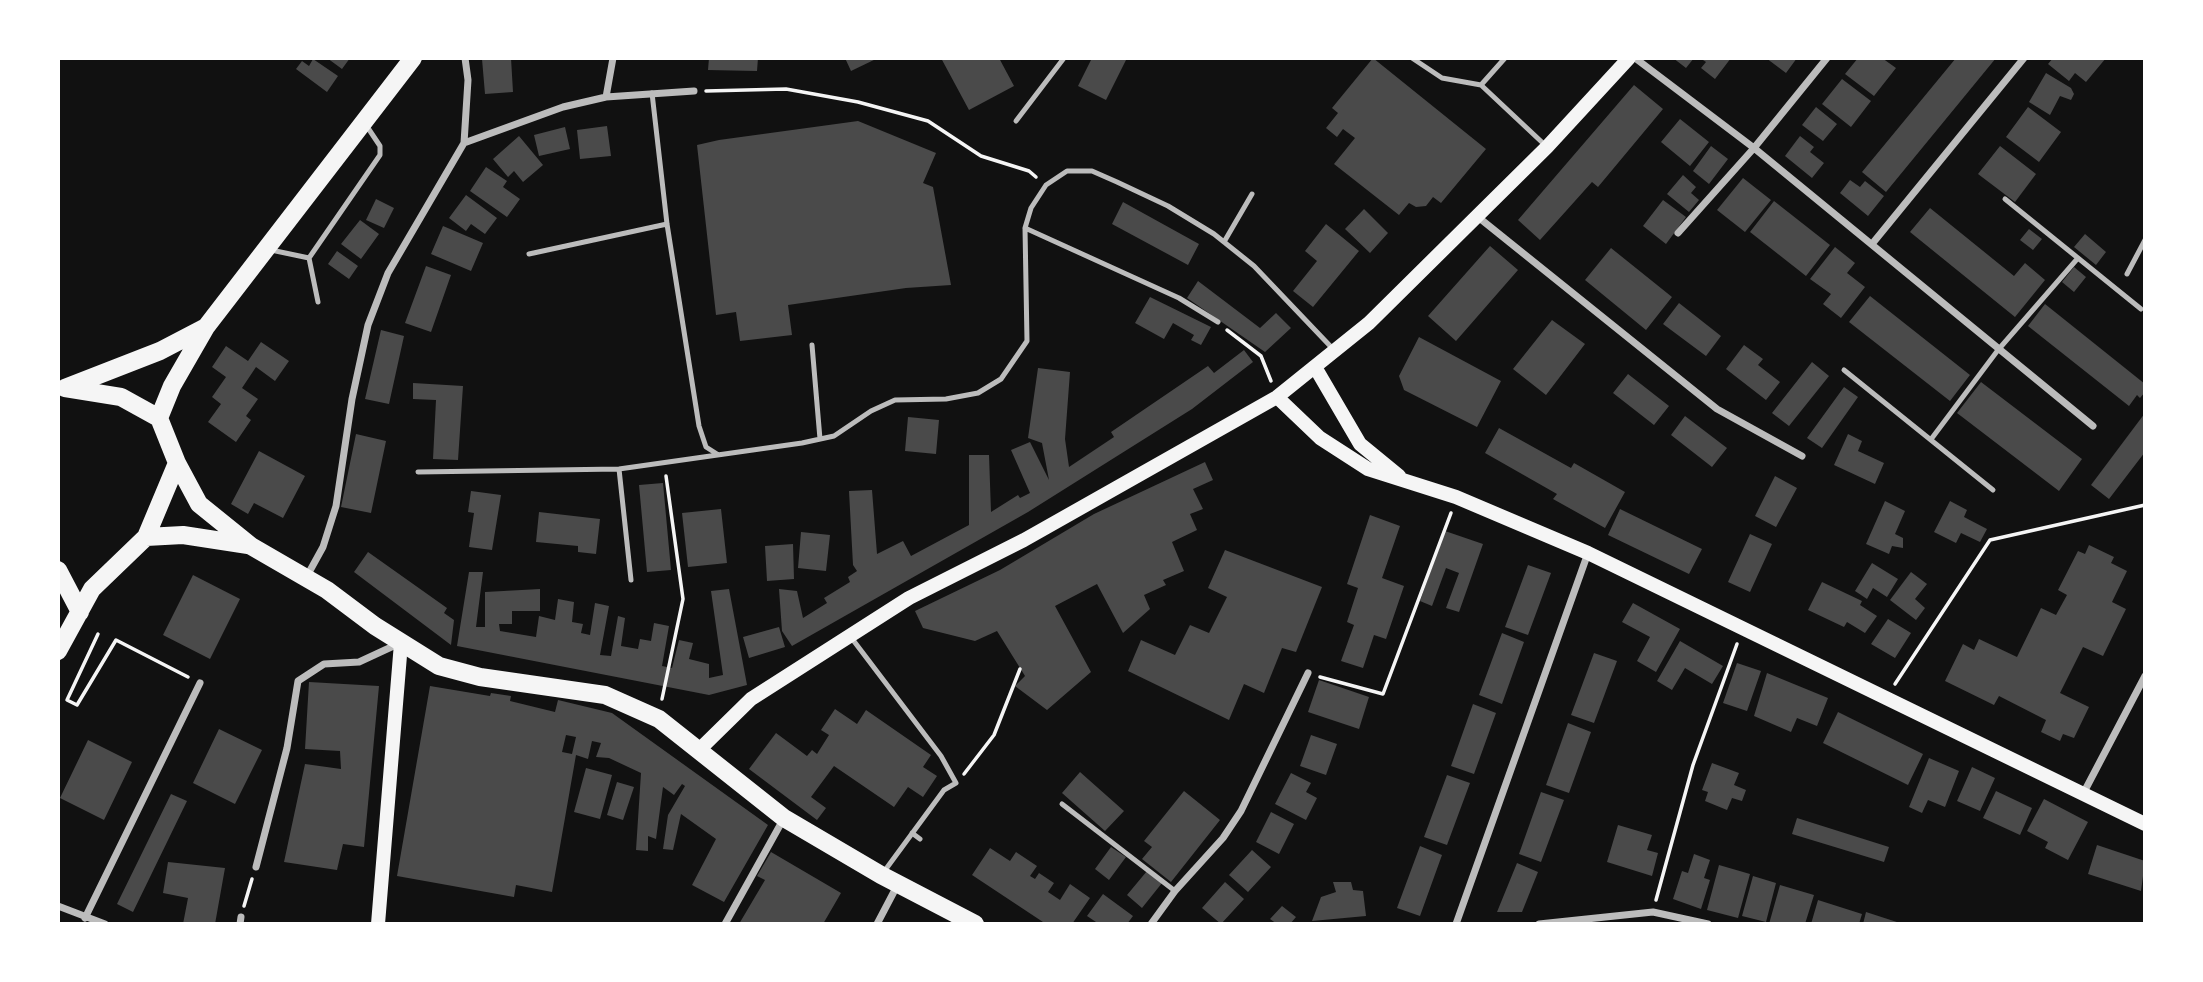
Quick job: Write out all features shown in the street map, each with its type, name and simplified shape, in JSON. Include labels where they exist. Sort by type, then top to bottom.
[{"type":"main road","points":[[159,418],[172,386],[206,327],[414,58]]},
{"type":"main road","points":[[699,750],[751,699],[909,598],[1024,540],[1277,397],[1368,323],[1547,147],[1629,58]]},
{"type":"main road","points":[[61,389],[160,351],[206,327]]},
{"type":"main road","points":[[1315,367],[1360,444],[1402,479]]},
{"type":"main road","points":[[61,389],[121,397],[159,418],[177,463],[199,504],[251,546],[306,576],[401,643],[439,666],[480,677],[605,695],[659,719],[784,818],[881,875],[975,924]]},
{"type":"main road","points":[[1277,397],[1329,444],[1368,469],[1456,498],[1588,553],[2145,824]]},
{"type":"main road","points":[[58,651],[103,575],[146,537],[177,463]]},
{"type":"main road","points":[[146,537],[183,535],[251,546]]},
{"type":"main road","points":[[58,570],[80,612]]},
{"type":"main road","points":[[378,924],[401,643]]},
{"type":"street","points":[[306,576],[323,547],[336,506],[352,399],[368,325],[388,273],[464,143],[468,80],[464,58]]},
{"type":"street","points":[[606,97],[613,58]]},
{"type":"street","points":[[1635,58],[1754,148],[2093,426]]},
{"type":"street","points":[[1678,233],[1754,148],[1827,58]]},
{"type":"street","points":[[1872,244],[2024,58]]},
{"type":"street","points":[[464,143],[563,107],[606,97],[694,91]]},
{"type":"street","points":[[1478,217],[1717,409],[1802,456]]},
{"type":"street","points":[[1456,924],[1588,553]]},
{"type":"street","points":[[256,867],[287,748],[298,681],[324,664],[359,662],[401,643]]},
{"type":"street","points":[[1151,924],[1175,891],[1223,838],[1241,811],[1308,673]]},
{"type":"street","points":[[2083,794],[2145,676]]},
{"type":"street","points":[[85,918],[200,683]]},
{"type":"street","points":[[725,924],[784,818]]},
{"type":"street","points":[[877,924],[898,884]]},
{"type":"street","points":[[58,906],[105,924]]},
{"type":"street","points":[[1539,924],[1653,912],[1709,924]]},
{"type":"lane","points":[[1016,121],[1064,58]]},
{"type":"lane","points":[[1412,58],[1442,78],[1481,85],[1547,147]]},
{"type":"lane","points":[[1481,85],[1505,58]]},
{"type":"lane","points":[[652,93],[667,223],[699,426],[706,447],[718,454]]},
{"type":"lane","points":[[318,302],[309,258],[380,155],[380,146],[364,122]]},
{"type":"lane","points":[[418,472],[619,469],[820,439],[834,436],[871,411],[895,400],[946,399],[978,393],[1001,379],[1027,341],[1025,228],[1031,208],[1046,185],[1068,171],[1092,172],[1168,206],[1224,242],[1254,266],[1334,350]]},
{"type":"lane","points":[[1224,242],[1252,194]]},
{"type":"lane","points":[[2005,199],[2141,309]]},
{"type":"lane","points":[[528,254],[667,223]]},
{"type":"lane","points":[[1025,228],[1168,293],[1218,322]]},
{"type":"lane","points":[[2127,274],[2145,240]]},
{"type":"lane","points":[[267,249],[309,258]]},
{"type":"lane","points":[[1932,438],[1998,350],[2078,258]]},
{"type":"lane","points":[[812,345],[820,439]]},
{"type":"lane","points":[[1843,370],[1932,438],[1993,490]]},
{"type":"lane","points":[[619,469],[631,580]]},
{"type":"lane","points":[[849,635],[941,756],[956,783],[944,790],[881,875]]},
{"type":"lane","points":[[1062,804],[1175,891]]},
{"type":"lane","points":[[912,833],[920,839]]},
{"type":"path","points":[[694,91],[786,89],[858,102],[928,121],[981,156],[1029,171],[1046,185]]},
{"type":"path","points":[[1218,322],[1261,356],[1277,397]]},
{"type":"path","points":[[659,719],[683,600],[664,462]]},
{"type":"path","points":[[1308,673],[1383,694],[1456,498]]},
{"type":"path","points":[[1886,697],[1990,540],[2145,505]]},
{"type":"path","points":[[1653,912],[1693,765],[1744,627]]},
{"type":"path","points":[[98,634],[67,700],[77,705],[116,640],[200,683]]},
{"type":"path","points":[[956,783],[994,735],[1020,669]]},
{"type":"path","points":[[240,921],[256,867]]},
{"type":"building","points":[[327,58],[350,58],[342,69]]},
{"type":"building","points":[[511,58],[513,92],[485,94],[482,59]]},
{"type":"building","points":[[709,58],[758,58],[757,71],[708,70]]},
{"type":"building","points":[[845,58],[878,58],[851,71]]},
{"type":"building","points":[[941,58],[999,58],[1014,86],[969,110]]},
{"type":"building","points":[[1092,58],[1127,58],[1106,100],[1078,86]]},
{"type":"building","points":[[1373,58],[1486,149],[1441,203],[1433,197],[1426,206],[1416,207],[1409,203],[1399,215],[1334,164],[1355,138],[1343,129],[1337,137],[1326,128],[1338,113],[1332,108]]},
{"type":"building","points":[[1673,58],[1694,58],[1686,68]]},
{"type":"building","points":[[1700,58],[1731,58],[1715,79],[1701,68],[1706,62]]},
{"type":"building","points":[[1766,58],[1797,58],[1786,73]]},
{"type":"building","points":[[1858,58],[1882,58],[1896,68],[1874,96],[1845,74]]},
{"type":"building","points":[[1956,58],[1996,58],[1886,192],[1862,172]]},
{"type":"building","points":[[2053,58],[2106,58],[2086,82],[2075,73],[2069,81],[2048,64]]},
{"type":"building","points":[[313,59],[338,76],[327,92],[296,69],[302,61],[309,66]]},
{"type":"building","points":[[2046,73],[2071,88],[2074,94],[2071,100],[2060,96],[2050,115],[2029,102]]},
{"type":"building","points":[[1842,79],[1871,101],[1851,127],[1822,104]]},
{"type":"building","points":[[1634,85],[1663,109],[1598,187],[1592,182],[1540,240],[1518,220]]},
{"type":"building","points":[[1816,107],[1837,124],[1823,141],[1802,125]]},
{"type":"building","points":[[2028,107],[2061,132],[2039,162],[2006,137]]},
{"type":"building","points":[[1680,119],[1709,142],[1690,166],[1661,142]]},
{"type":"building","points":[[858,121],[936,153],[923,183],[933,187],[951,285],[906,288],[788,305],[792,335],[740,341],[736,312],[716,315],[697,145]]},
{"type":"building","points":[[607,126],[611,156],[580,159],[577,130]]},
{"type":"building","points":[[565,127],[570,149],[539,156],[534,135]]},
{"type":"building","points":[[519,136],[543,165],[523,182],[514,171],[508,177],[493,159]]},
{"type":"building","points":[[1800,136],[1814,147],[1810,152],[1824,163],[1812,178],[1785,156]]},
{"type":"building","points":[[1711,146],[1728,159],[1709,184],[1693,171]]},
{"type":"building","points":[[2000,146],[2036,174],[2015,202],[1978,174]]},
{"type":"building","points":[[486,167],[507,181],[503,187],[520,199],[507,217],[470,191]]},
{"type":"building","points":[[1683,175],[1696,187],[1691,193],[1699,200],[1689,212],[1667,194]]},
{"type":"building","points":[[1743,178],[1771,200],[1745,232],[1717,210]]},
{"type":"building","points":[[1850,180],[1860,187],[1865,181],[1884,196],[1868,216],[1840,193]]},
{"type":"building","points":[[466,195],[497,218],[485,234],[471,224],[466,231],[449,218]]},
{"type":"building","points":[[376,199],[394,208],[384,228],[366,220]]},
{"type":"building","points":[[1663,200],[1686,217],[1666,244],[1643,226]]},
{"type":"building","points":[[1774,201],[1830,245],[1806,276],[1750,232]]},
{"type":"building","points":[[1123,202],[1199,244],[1188,265],[1112,224]]},
{"type":"building","points":[[1930,208],[2014,276],[2025,263],[2045,280],[2015,317],[1910,232]]},
{"type":"building","points":[[1364,209],[1388,233],[1370,253],[1345,229]]},
{"type":"building","points":[[360,220],[379,234],[361,259],[341,244]]},
{"type":"building","points":[[1326,224],[1359,251],[1313,307],[1293,291],[1317,261],[1305,251]]},
{"type":"building","points":[[443,226],[483,243],[471,271],[431,254]]},
{"type":"building","points":[[2029,229],[2042,239],[2033,250],[2020,240]]},
{"type":"building","points":[[2085,234],[2106,252],[2096,265],[2074,247]]},
{"type":"building","points":[[1490,246],[1518,270],[1456,341],[1428,316]]},
{"type":"building","points":[[1835,247],[1855,263],[1847,273],[1865,287],[1841,318],[1823,304],[1831,294],[1810,279]]},
{"type":"building","points":[[1611,248],[1672,297],[1646,330],[1585,280]]},
{"type":"building","points":[[337,251],[358,266],[349,279],[328,264]]},
{"type":"building","points":[[426,266],[451,275],[431,332],[405,323]]},
{"type":"building","points":[[2074,267],[2086,277],[2074,292],[2062,282]]},
{"type":"building","points":[[1198,281],[1260,328],[1276,313],[1291,328],[1265,352],[1187,298]]},
{"type":"building","points":[[1870,296],[1970,375],[1950,401],[1849,322]]},
{"type":"building","points":[[1150,297],[1211,327],[1201,345],[1191,340],[1194,335],[1173,323],[1164,339],[1135,323]]},
{"type":"building","points":[[1679,303],[1721,336],[1706,356],[1663,324]]},
{"type":"building","points":[[2045,304],[2145,384],[2145,392],[2140,398],[2137,395],[2129,406],[2028,326]]},
{"type":"building","points":[[1552,320],[1585,344],[1546,395],[1513,369]]},
{"type":"building","points":[[381,330],[404,336],[389,404],[365,399]]},
{"type":"building","points":[[1419,337],[1501,381],[1477,427],[1404,390],[1399,376]]},
{"type":"building","points":[[261,342],[289,361],[275,381],[256,367],[242,388],[258,399],[246,416],[251,420],[236,442],[208,422],[221,404],[212,397],[226,377],[212,367],[226,346],[248,361]]},
{"type":"building","points":[[1744,345],[1763,359],[1758,365],[1780,382],[1766,400],[1726,369]]},
{"type":"building","points":[[1244,350],[1253,362],[1192,409],[1028,512],[792,646],[782,631],[779,589],[797,591],[803,618],[827,603],[824,598],[850,582],[848,577],[857,571],[853,565],[849,491],[872,490],[877,554],[903,541],[911,556],[969,525],[969,455],[989,455],[991,512],[1018,495],[1020,498],[1030,493],[1011,450],[1030,442],[1049,480],[1042,443],[1028,438],[1038,368],[1070,372],[1065,439],[1069,467],[1114,437],[1111,432],[1208,366],[1214,373]]},
{"type":"building","points":[[1812,362],[1829,376],[1789,426],[1772,413]]},
{"type":"building","points":[[1628,374],[1669,406],[1654,425],[1613,393]]},
{"type":"building","points":[[1981,382],[2082,459],[2059,491],[1957,413]]},
{"type":"building","points":[[413,383],[463,386],[458,460],[433,459],[436,400],[413,399]]},
{"type":"building","points":[[1844,387],[1858,397],[1822,448],[1807,438]]},
{"type":"building","points":[[2145,413],[2145,452],[2109,499],[2091,485]]},
{"type":"building","points":[[1685,416],[1727,448],[1712,467],[1671,435]]},
{"type":"building","points":[[908,417],[939,420],[936,454],[905,451]]},
{"type":"building","points":[[1499,428],[1571,468],[1574,463],[1625,492],[1605,528],[1553,499],[1557,494],[1485,453]]},
{"type":"building","points":[[356,434],[386,441],[371,513],[341,507]]},
{"type":"building","points":[[1848,434],[1862,441],[1858,451],[1884,463],[1875,484],[1834,465]]},
{"type":"building","points":[[259,451],[305,476],[283,518],[254,503],[248,514],[231,504]]},
{"type":"building","points":[[1205,462],[1213,480],[1193,489],[1203,509],[1190,514],[1197,530],[1172,542],[1184,571],[1163,580],[1166,585],[1144,595],[1150,609],[1123,633],[1097,584],[1055,606],[1091,672],[1047,710],[1015,686],[1025,676],[997,631],[975,641],[923,628],[915,611],[1000,570],[1094,514]]},
{"type":"building","points":[[1775,476],[1797,488],[1776,527],[1755,516]]},
{"type":"building","points":[[663,483],[671,570],[647,572],[639,485]]},
{"type":"building","points":[[471,491],[501,495],[492,550],[469,547],[474,513],[468,512]]},
{"type":"building","points":[[1885,501],[1905,511],[1895,534],[1903,538],[1903,548],[1892,546],[1889,554],[1866,544]]},
{"type":"building","points":[[1950,501],[1967,510],[1964,517],[1987,529],[1980,542],[1961,533],[1956,543],[1934,532]]},
{"type":"building","points":[[721,509],[727,563],[688,567],[682,513]]},
{"type":"building","points":[[1620,509],[1702,549],[1689,574],[1608,535]]},
{"type":"building","points":[[539,512],[600,519],[596,554],[578,552],[578,546],[536,542]]},
{"type":"building","points":[[1370,515],[1400,526],[1382,578],[1404,586],[1386,639],[1374,635],[1363,668],[1341,661],[1354,625],[1347,622],[1358,588],[1347,584]]},
{"type":"building","points":[[1445,531],[1483,544],[1459,612],[1446,608],[1459,573],[1446,568],[1432,606],[1420,601]]},
{"type":"building","points":[[801,532],[830,535],[826,571],[798,568]]},
{"type":"building","points":[[1750,534],[1772,544],[1750,592],[1728,582]]},
{"type":"building","points":[[793,544],[794,579],[767,581],[765,546]]},
{"type":"building","points":[[2089,545],[2114,557],[2111,563],[2127,571],[2112,602],[2126,609],[2103,656],[2083,647],[2060,693],[2089,707],[2074,738],[2063,734],[2060,741],[2041,732],[2046,720],[1999,696],[1994,705],[1945,681],[1963,644],[1974,650],[1979,639],[2017,657],[2041,608],[2056,615],[2067,595],[2058,590],[2078,551],[2085,554]]},
{"type":"building","points":[[1225,550],[1322,587],[1296,652],[1282,648],[1264,693],[1244,684],[1229,720],[1128,671],[1141,640],[1175,655],[1190,625],[1209,633],[1227,597],[1208,588]]},
{"type":"building","points":[[368,552],[447,608],[444,613],[454,620],[451,645],[354,572]]},
{"type":"building","points":[[1872,563],[1898,579],[1887,597],[1873,588],[1867,599],[1855,591]]},
{"type":"building","points":[[1528,565],[1551,573],[1528,635],[1505,627]]},
{"type":"building","points":[[469,572],[483,572],[476,627],[485,627],[485,592],[540,589],[540,611],[512,611],[512,624],[499,624],[500,631],[536,637],[539,616],[555,620],[558,599],[574,602],[572,622],[583,624],[581,633],[590,635],[595,603],[609,606],[600,655],[611,656],[618,616],[625,618],[621,646],[638,649],[640,639],[651,641],[654,623],[669,626],[662,666],[672,668],[679,640],[693,643],[689,659],[709,664],[709,678],[723,675],[711,591],[729,589],[747,685],[709,695],[457,646]]},
{"type":"building","points":[[1911,572],[1927,584],[1915,599],[1925,608],[1916,620],[1890,600]]},
{"type":"building","points":[[193,575],[240,599],[210,659],[163,635]]},
{"type":"building","points":[[1822,582],[1862,601],[1860,605],[1877,616],[1865,633],[1847,622],[1844,627],[1808,610]]},
{"type":"building","points":[[1633,603],[1680,629],[1656,672],[1637,661],[1650,637],[1622,622]]},
{"type":"building","points":[[1888,619],[1911,633],[1895,658],[1871,644]]},
{"type":"building","points":[[779,627],[785,647],[749,658],[743,637]]},
{"type":"building","points":[[1502,633],[1524,642],[1502,704],[1479,695]]},
{"type":"building","points":[[1680,641],[1723,666],[1712,684],[1685,668],[1672,690],[1657,681]]},
{"type":"building","points":[[1594,653],[1617,661],[1594,723],[1571,715]]},
{"type":"building","points":[[1737,663],[1761,671],[1747,711],[1723,703]]},
{"type":"building","points":[[1767,673],[1828,698],[1817,726],[1797,718],[1791,732],[1754,716]]},
{"type":"building","points":[[1319,680],[1369,697],[1359,729],[1308,712]]},
{"type":"building","points":[[309,682],[379,686],[364,847],[343,844],[337,870],[284,862],[305,764],[341,769],[340,751],[305,749]]},
{"type":"building","points":[[430,686],[490,696],[491,693],[511,696],[510,701],[555,712],[558,700],[612,713],[768,825],[724,902],[692,885],[716,839],[681,814],[673,850],[663,849],[668,815],[685,786],[682,784],[674,795],[663,787],[656,839],[648,836],[648,851],[636,850],[641,773],[609,758],[596,757],[601,743],[592,741],[588,759],[576,755],[552,892],[516,885],[514,897],[397,876]],"holes":[[[566,735],[576,737],[572,754],[562,752]]]},
{"type":"building","points":[[1473,704],[1496,713],[1474,774],[1451,766]]},
{"type":"building","points":[[835,709],[857,724],[866,710],[931,755],[923,767],[937,776],[923,797],[908,787],[894,807],[834,766],[811,797],[826,808],[817,820],[749,769],[776,733],[807,756],[812,750],[817,754],[829,735],[821,730]]},
{"type":"building","points":[[1838,712],[1923,754],[1908,785],[1823,743]]},
{"type":"building","points":[[1568,723],[1591,732],[1569,793],[1546,785]]},
{"type":"building","points":[[219,729],[262,750],[235,804],[193,783]]},
{"type":"building","points":[[1311,735],[1337,744],[1326,775],[1300,766]]},
{"type":"building","points":[[88,740],[132,762],[104,820],[60,798]]},
{"type":"building","points":[[1929,758],[1959,771],[1945,807],[1928,800],[1922,813],[1909,807]]},
{"type":"building","points":[[1712,763],[1739,773],[1734,785],[1746,790],[1742,801],[1732,798],[1727,810],[1705,801],[1708,792],[1702,790]]},
{"type":"building","points":[[1972,767],[1995,778],[1980,811],[1957,801]]},
{"type":"building","points":[[586,768],[612,775],[600,819],[574,812]]},
{"type":"building","points":[[1080,772],[1124,811],[1105,831],[1062,793]]},
{"type":"building","points":[[1291,773],[1311,783],[1306,792],[1317,798],[1306,820],[1275,804]]},
{"type":"building","points":[[1447,775],[1470,783],[1447,845],[1424,837]]},
{"type":"building","points":[[617,782],[634,787],[623,820],[607,815]]},
{"type":"building","points":[[1184,791],[1220,820],[1171,882],[1142,859],[1152,847],[1144,841]]},
{"type":"building","points":[[1996,791],[2032,808],[2020,835],[1983,818]]},
{"type":"building","points":[[1541,792],[1564,800],[1541,862],[1519,854]]},
{"type":"building","points":[[171,794],[187,801],[133,912],[117,904]]},
{"type":"building","points":[[2044,799],[2088,822],[2068,860],[2045,848],[2048,842],[2027,831]]},
{"type":"building","points":[[1271,812],[1294,824],[1279,854],[1256,842]]},
{"type":"building","points":[[1797,818],[1889,847],[1884,862],[1792,834]]},
{"type":"building","points":[[1618,825],[1652,835],[1647,850],[1658,853],[1652,876],[1607,862]]},
{"type":"building","points":[[2097,845],[2145,861],[2141,891],[2088,874]]},
{"type":"building","points":[[1420,846],[1442,855],[1420,916],[1397,908]]},
{"type":"building","points":[[1111,847],[1126,857],[1109,880],[1095,869]]},
{"type":"building","points":[[990,848],[1010,861],[1016,852],[1037,866],[1030,876],[1035,879],[1039,873],[1054,883],[1048,892],[1060,900],[1070,884],[1090,898],[1072,924],[1046,924],[972,875]]},
{"type":"building","points":[[1252,850],[1271,867],[1248,892],[1229,875]]},
{"type":"building","points":[[771,852],[841,893],[823,924],[739,924],[765,880],[757,876]]},
{"type":"building","points":[[1694,854],[1710,860],[1704,878],[1710,880],[1701,909],[1673,899],[1682,871],[1688,873]]},
{"type":"building","points":[[168,862],[225,868],[215,924],[183,924],[188,898],[163,893]]},
{"type":"building","points":[[1517,863],[1538,872],[1522,912],[1497,912]]},
{"type":"building","points":[[1719,865],[1750,874],[1738,918],[1707,910]]},
{"type":"building","points":[[1147,871],[1162,883],[1142,908],[1127,895]]},
{"type":"building","points":[[1753,876],[1776,883],[1766,922],[1742,916]]},
{"type":"building","points":[[1225,882],[1244,899],[1221,924],[1202,908]]},
{"type":"building","points":[[1333,882],[1351,882],[1353,890],[1363,891],[1366,916],[1312,921],[1321,897],[1336,892]]},
{"type":"building","points":[[1780,885],[1814,895],[1805,924],[1769,924]]},
{"type":"building","points":[[1103,894],[1133,916],[1127,924],[1099,924],[1087,916]]},
{"type":"building","points":[[1818,900],[1862,914],[1859,924],[1811,924]]},
{"type":"building","points":[[1282,906],[1296,917],[1290,924],[1277,924],[1270,919]]},
{"type":"building","points":[[1866,912],[1903,924],[1863,924]]}]
